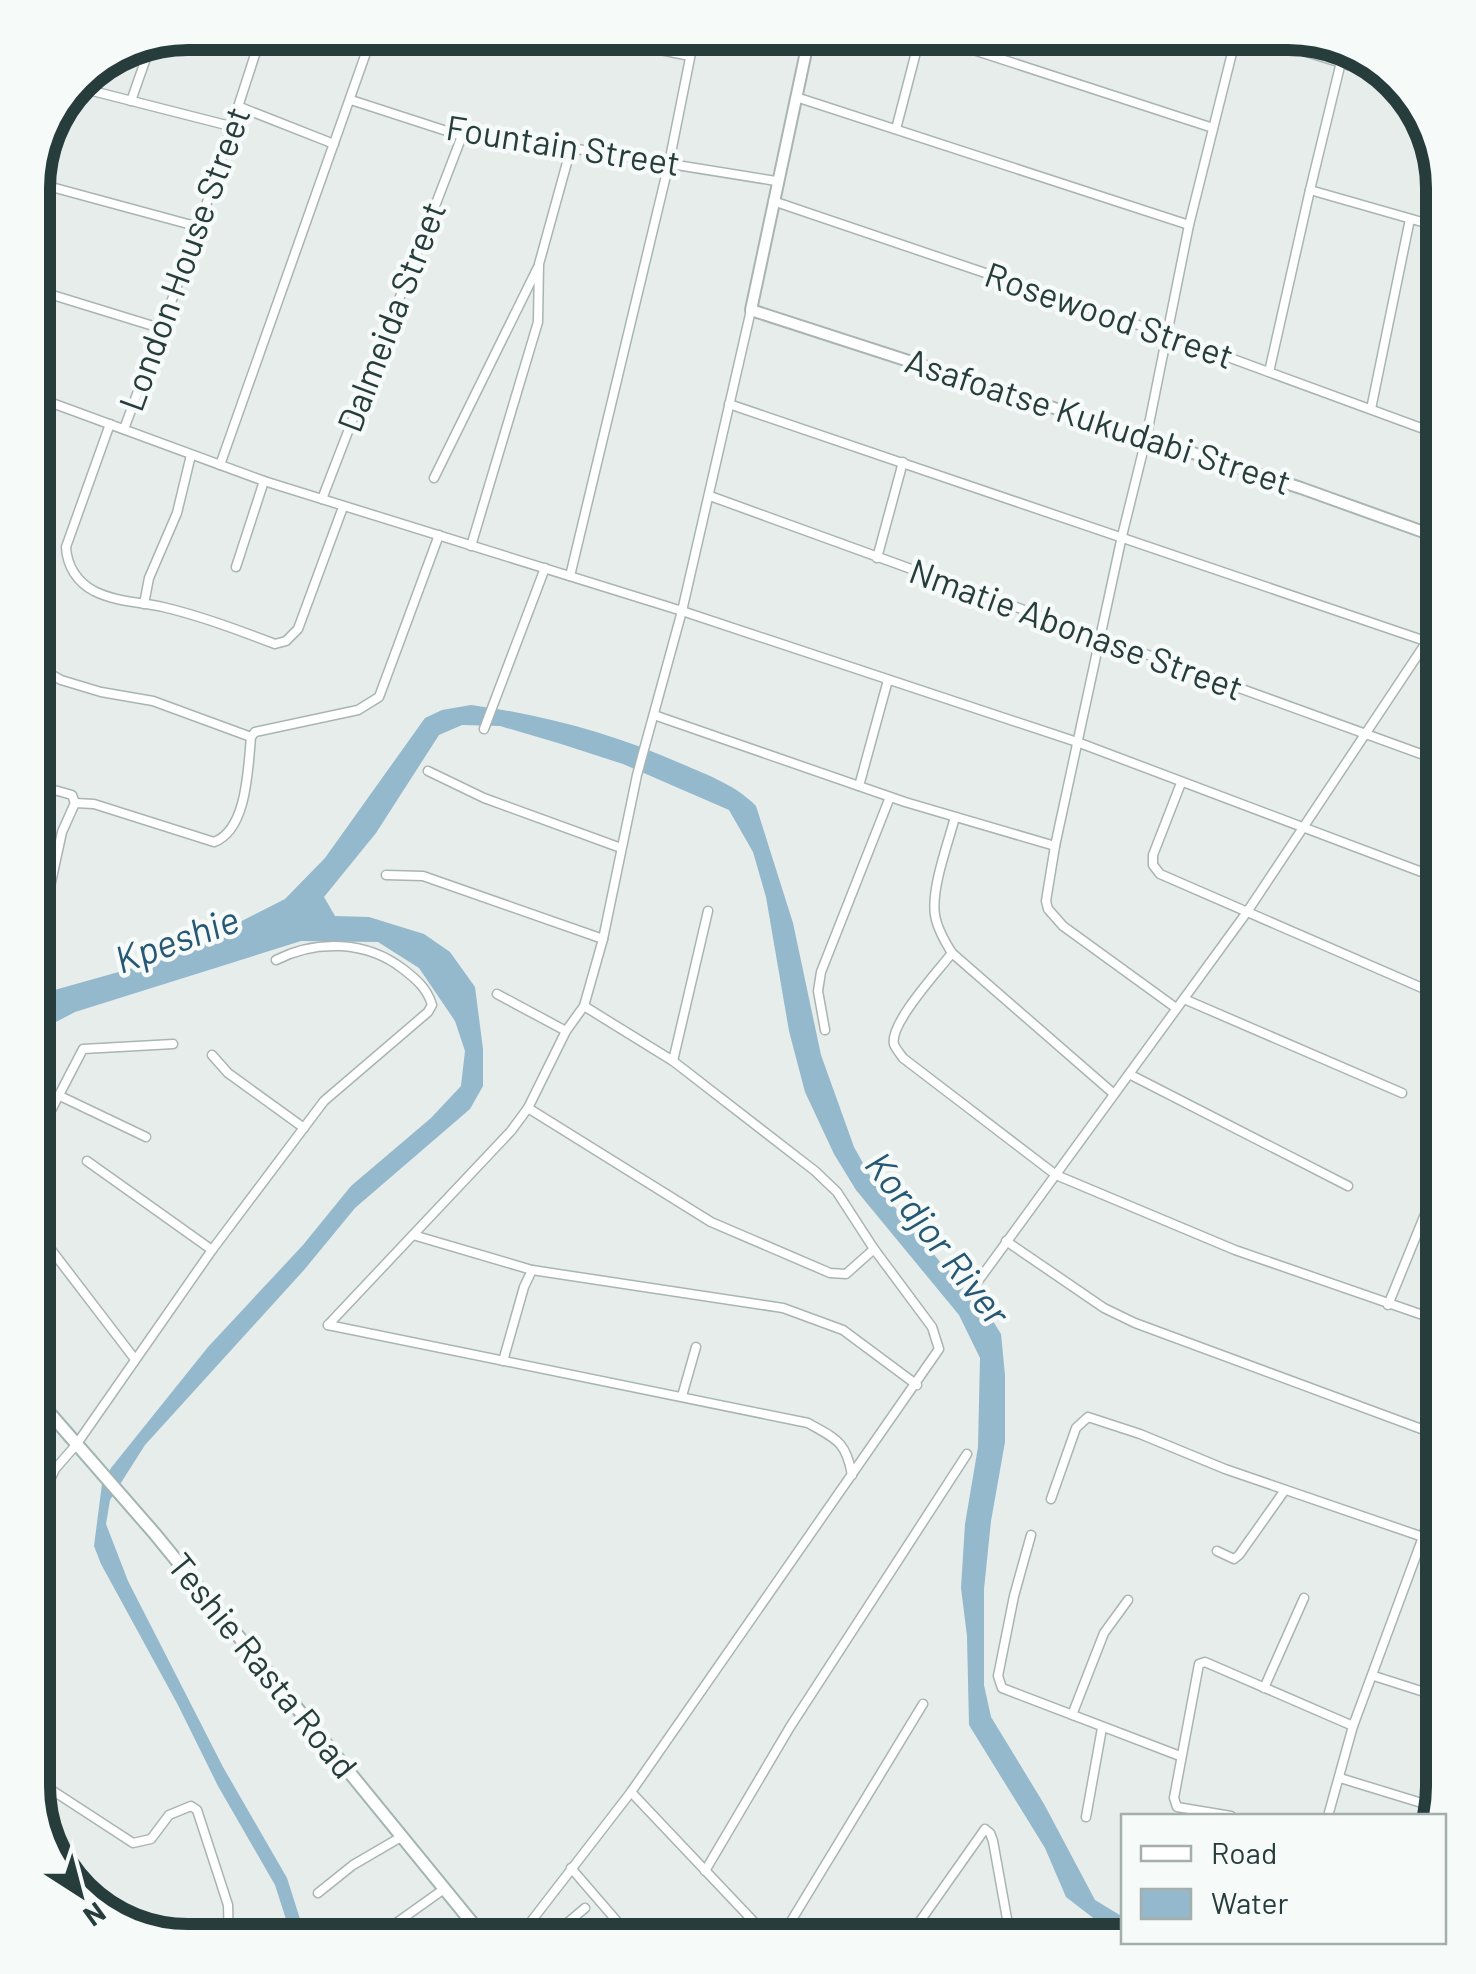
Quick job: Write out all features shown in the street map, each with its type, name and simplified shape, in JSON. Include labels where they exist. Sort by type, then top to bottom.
[{"type":"main road","name":"Teshie Rasta Road","points":[[50,1415],[473,1924]]},
{"type":"street","name":"London House Street","points":[[124,428],[199,227],[257,50]]},
{"type":"street","points":[[220,465],[367,50]]},
{"type":"street","points":[[662,50],[690,56]]},
{"type":"street","points":[[570,576],[691,50]]},
{"type":"street","points":[[806,50],[710,496],[637,775],[584,1006],[566,1031],[528,1108],[511,1132],[328,1324],[808,1423],[835,1436],[848,1455],[852,1475]]},
{"type":"street","points":[[896,129],[917,50]]},
{"type":"street","points":[[973,50],[1213,128]]},
{"type":"street","points":[[1176,1008],[1054,919],[1046,901],[1189,226],[1233,50]]},
{"type":"street","points":[[1309,52],[1355,67]]},
{"type":"street","points":[[131,101],[146,57]]},
{"type":"street","points":[[1269,372],[1341,62]]},
{"type":"street","points":[[90,90],[234,127]]},
{"type":"street","points":[[796,97],[1189,226]]},
{"type":"street","name":"Fountain Street","points":[[352,100],[462,136],[571,148],[776,182]]},
{"type":"street","points":[[240,107],[334,144]]},
{"type":"street","name":"Dalmeida Street","points":[[322,499],[462,136]]},
{"type":"street","points":[[434,478],[539,264],[571,148]]},
{"type":"street","points":[[50,187],[199,227]]},
{"type":"street","points":[[1310,190],[1426,223]]},
{"type":"street","name":"Rosewood Street","points":[[772,201],[1166,334],[1426,429]]},
{"type":"street","points":[[1371,409],[1410,218]]},
{"type":"street","points":[[472,546],[538,322],[539,264]]},
{"type":"street","points":[[50,294],[163,329]]},
{"type":"street","name":"Asafoatse Kukudabi Street","points":[[750,310],[1301,488],[1426,533]]},
{"type":"street","points":[[50,402],[264,482],[682,611],[1077,742],[1426,873]]},
{"type":"street","points":[[729,404],[1426,640]]},
{"type":"street","points":[[110,424],[66,547],[74,574],[95,591],[218,623],[275,644],[286,641],[298,629],[343,507]]},
{"type":"street","points":[[144,604],[150,578],[177,513],[191,456]]},
{"type":"street","points":[[877,558],[902,462]]},
{"type":"street","points":[[236,568],[264,482]]},
{"type":"street","name":"Nmatie Abonase Street","points":[[710,496],[1426,756]]},
{"type":"street","points":[[75,803],[94,804],[214,842],[227,837],[239,819],[251,737],[260,730],[365,707],[379,696],[439,535]]},
{"type":"street","points":[[484,729],[546,568]]},
{"type":"street","points":[[976,1284],[1247,912],[1426,644]]},
{"type":"street","points":[[50,674],[101,692],[153,701],[251,737]]},
{"type":"street","points":[[859,786],[888,680]]},
{"type":"street","points":[[654,715],[890,797],[1055,846]]},
{"type":"street","points":[[428,771],[484,798],[621,848]]},
{"type":"street","points":[[1182,782],[1153,855],[1160,874],[1426,989]]},
{"type":"street","points":[[50,789],[72,795],[75,803],[62,832],[50,887]]},
{"type":"street","points":[[825,1030],[818,991],[821,972],[890,797]]},
{"type":"street","points":[[955,817],[936,893],[935,915],[952,953],[1114,1094]]},
{"type":"street","points":[[386,875],[422,876],[602,939]]},
{"type":"street","points":[[673,1061],[708,911]]},
{"type":"street","points":[[50,1479],[212,1250],[324,1101],[432,1005],[418,981],[371,949],[305,948],[276,960]]},
{"type":"street","points":[[952,953],[907,1011],[894,1034],[894,1046],[904,1058],[1056,1175],[1235,1250],[1426,1317]]},
{"type":"street","points":[[497,994],[566,1031]]},
{"type":"street","points":[[1184,999],[1402,1093]]},
{"type":"street","points":[[529,1924],[631,1792],[939,1349],[936,1336],[836,1192],[815,1171],[673,1061],[584,1006]]},
{"type":"street","points":[[50,1114],[83,1048],[173,1044]]},
{"type":"street","points":[[212,1055],[228,1074],[304,1128]]},
{"type":"street","points":[[1128,1074],[1348,1186]]},
{"type":"street","points":[[60,1096],[146,1137]]},
{"type":"street","points":[[528,1108],[711,1222],[830,1274],[846,1274],[874,1250]]},
{"type":"street","points":[[87,1161],[212,1250]]},
{"type":"street","points":[[1388,1305],[1426,1213]]},
{"type":"street","points":[[413,1235],[532,1270],[798,1312],[843,1330],[917,1385]]},
{"type":"street","points":[[1006,1242],[1104,1308],[1135,1324],[1426,1429]]},
{"type":"street","points":[[50,1248],[134,1358]]},
{"type":"street","points":[[503,1361],[532,1270]]},
{"type":"street","points":[[682,1396],[696,1347]]},
{"type":"street","points":[[1052,1500],[1076,1428],[1088,1418],[1423,1537]]},
{"type":"street","points":[[705,1871],[790,1728],[966,1454]]},
{"type":"street","points":[[1217,1551],[1234,1559],[1240,1555],[1284,1490]]},
{"type":"street","points":[[1329,1814],[1353,1726],[1426,1527]]},
{"type":"street","points":[[1032,1535],[1014,1596],[998,1676],[1002,1688],[1180,1756]]},
{"type":"street","points":[[1264,1688],[1304,1598]]},
{"type":"street","points":[[1072,1716],[1104,1633],[1128,1600]]},
{"type":"street","points":[[1173,1814],[1177,1807],[1174,1798],[1180,1756],[1199,1664],[1205,1662],[1353,1726]]},
{"type":"street","points":[[1374,1676],[1426,1692]]},
{"type":"street","points":[[787,1924],[923,1704]]},
{"type":"street","points":[[1086,1816],[1102,1728]]},
{"type":"street","points":[[1340,1778],[1425,1804]]},
{"type":"street","points":[[50,1789],[133,1842],[151,1840],[169,1816],[191,1806],[197,1810],[228,1905],[229,1924]]},
{"type":"street","points":[[631,1792],[759,1924]]},
{"type":"street","points":[[1177,1807],[1219,1814]]},
{"type":"street","points":[[919,1924],[985,1830],[993,1841],[1008,1924]]},
{"type":"street","points":[[318,1893],[354,1865],[401,1837]]},
{"type":"street","points":[[571,1868],[619,1924]]},
{"type":"street","points":[[396,1924],[444,1889]]},
{"type":"street","points":[[566,1924],[585,1908]]},
{"type":"water","points":[[471,705],[526,714],[605,735],[722,782],[756,806],[793,923],[821,1055],[854,1147],[873,1181],[941,1263],[978,1297],[1001,1334],[1005,1442],[984,1589],[984,1685],[991,1717],[1044,1804],[1095,1900],[1121,1916],[1121,1924],[1101,1924],[1066,1897],[1045,1848],[969,1725],[967,1636],[961,1588],[965,1524],[978,1447],[980,1358],[959,1315],[856,1190],[805,1092],[789,1031],[766,897],[753,852],[729,810],[623,764],[558,743],[500,726],[462,725],[439,735],[376,833],[324,897],[335,916],[369,917],[424,934],[450,952],[475,987],[483,1086],[470,1109],[355,1208],[145,1445],[110,1500],[106,1524],[128,1581],[223,1767],[287,1878],[302,1924],[288,1924],[275,1885],[101,1564],[94,1546],[102,1484],[208,1347],[303,1245],[351,1186],[431,1118],[461,1086],[465,1051],[455,1021],[419,968],[378,942],[301,941],[75,1012],[50,1025],[50,992],[147,964],[285,899],[325,858],[425,718],[442,710]]},
{"type":"water label","name":"Kpeshie","points":[[177,940]]},
{"type":"water label","name":"Kordjor River","points":[[937,1239]]}]
